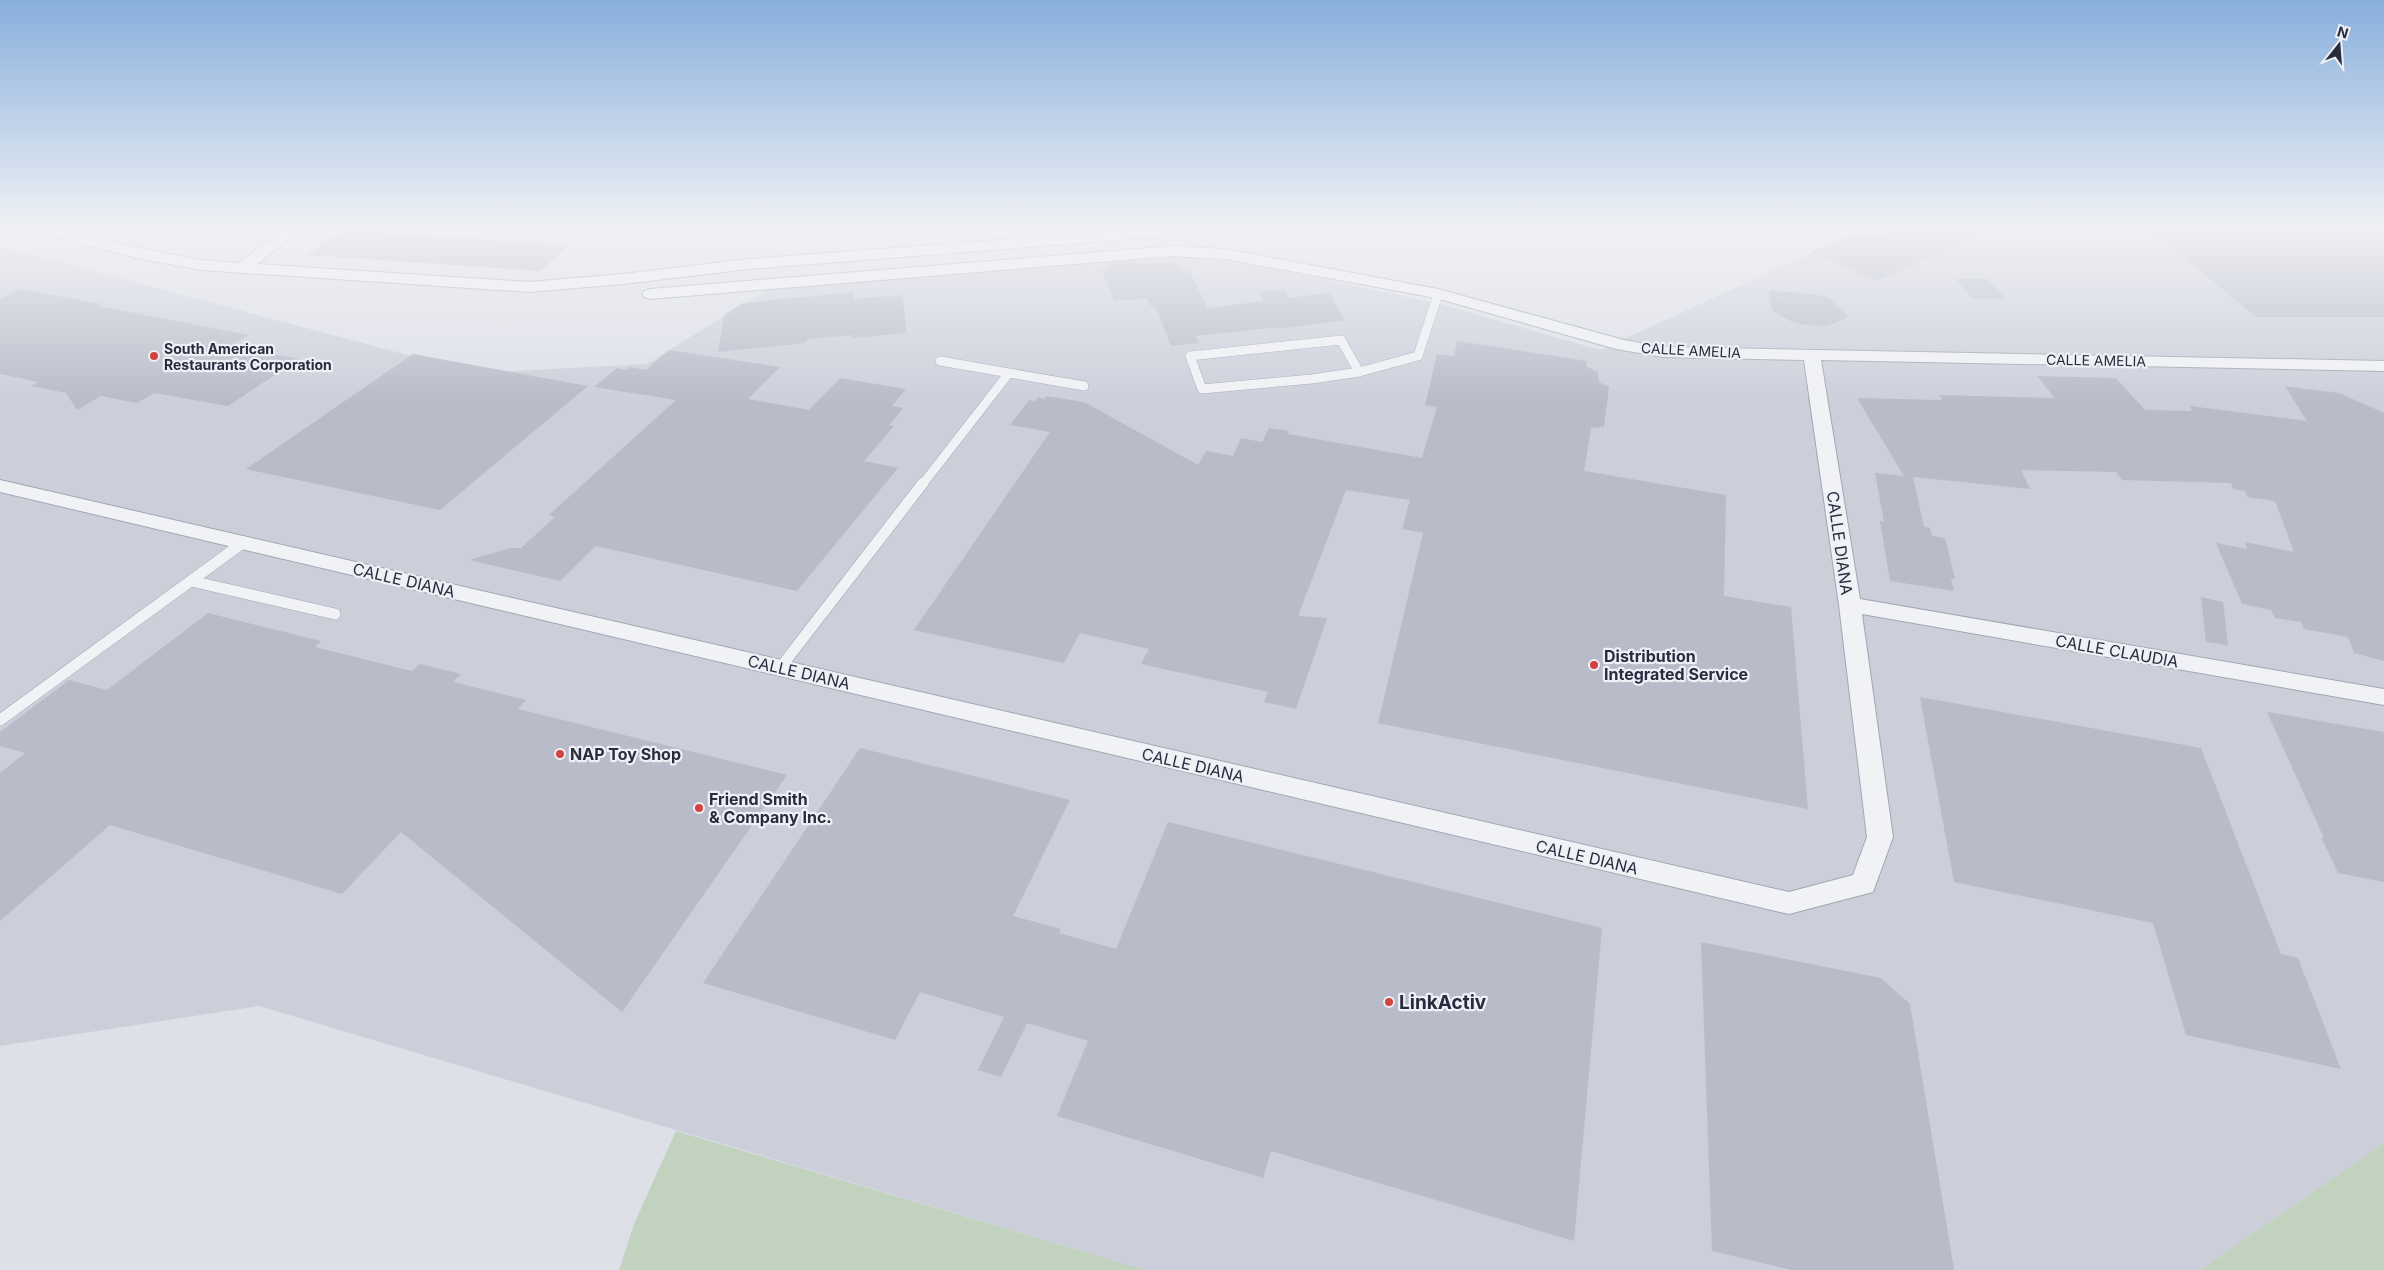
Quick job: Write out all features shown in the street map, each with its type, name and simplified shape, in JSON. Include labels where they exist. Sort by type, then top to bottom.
[{"type":"street","points":[[518,286],[538,286]]},
{"type":"street","name":"CALLE AMELIA","points":[[650,294],[744,286]]},
{"type":"street","name":"CALLE AMELIA","points":[[1397,286],[1438,294],[1622,345],[1662,352],[2384,366]]},
{"type":"street","name":"CALLE DIANA","points":[[0,486],[1789,903],[1863,884],[1880,837],[1850,605],[1812,355]]},
{"type":"street","name":"CALLE CLAUDIA","points":[[1850,605],[2384,697]]},
{"type":"lane","points":[[1359,373],[1341,340],[1190,356],[1202,389],[1359,373],[1391,367],[1418,356],[1438,294]]},
{"type":"lane","points":[[940,361],[1084,386]]},
{"type":"lane","points":[[780,668],[1009,373]]},
{"type":"lane","points":[[0,720],[244,542]]},
{"type":"lane","points":[[191,581],[335,614]]},
{"type":"shaded area","points":[[0,286],[151,286],[475,373],[647,364],[771,287],[780,286],[1357,286],[1441,304],[1600,350],[1739,286],[2384,286],[2384,1143],[2200,1270],[1146,1270],[259,1006],[0,1046]]},
{"type":"green space","points":[[676,1131],[1146,1270],[619,1270],[634,1224]]},
{"type":"green space","points":[[2384,1143],[2384,1270],[2200,1270]]},
{"type":"building","points":[[1108,286],[1197,286],[1207,308],[1264,301],[1259,292],[1285,289],[1289,298],[1329,293],[1345,320],[1279,329],[1278,327],[1196,336],[1199,343],[1171,346],[1155,305],[1150,306],[1147,298],[1114,301]]},
{"type":"building","points":[[1962,286],[1994,286],[2006,299],[1973,299]]},
{"type":"building","points":[[2219,286],[2384,286],[2384,317],[2256,317]]},
{"type":"building","name":"South American Restaurants Corporation","points":[[20,289],[249,335],[230,346],[299,359],[228,406],[154,393],[137,403],[101,396],[77,410],[66,393],[31,386],[38,382],[0,374],[0,299]]},
{"type":"building","points":[[1769,291],[1805,293],[1828,297],[1848,316],[1826,326],[1805,325],[1790,321],[1773,311],[1770,304]]},
{"type":"building","points":[[854,292],[854,299],[903,295],[906,333],[853,338],[853,335],[808,339],[804,343],[718,352],[724,315],[743,303]]},
{"type":"building","points":[[1457,341],[1587,361],[1586,366],[1598,372],[1599,382],[1609,387],[1604,427],[1591,428],[1584,471],[1726,495],[1724,596],[1791,607],[1808,809],[1378,723],[1423,533],[1402,529],[1410,500],[1346,490],[1298,616],[1327,618],[1296,709],[1264,702],[1268,692],[1141,664],[1149,649],[1080,633],[1064,663],[914,630],[1050,432],[1010,425],[1029,400],[1035,401],[1038,397],[1045,399],[1046,396],[1084,402],[1198,465],[1206,451],[1233,456],[1241,438],[1262,442],[1269,428],[1289,431],[1288,434],[1422,458],[1437,407],[1425,405],[1437,354],[1454,356]]},
{"type":"building","points":[[669,350],[780,367],[748,399],[809,410],[840,378],[906,389],[892,406],[903,408],[889,425],[894,426],[864,461],[898,468],[797,591],[596,546],[560,581],[469,560],[511,548],[521,548],[555,517],[549,515],[676,400],[594,387],[617,368],[626,370],[629,367],[646,370]]},
{"type":"building","points":[[413,354],[588,386],[440,510],[246,469]]},
{"type":"building","points":[[2037,376],[2116,378],[2145,410],[2192,411],[2190,406],[2307,421],[2285,386],[2339,393],[2384,413],[2384,661],[2354,653],[2348,637],[2304,629],[2301,622],[2275,618],[2271,610],[2242,604],[2216,543],[2247,549],[2245,542],[2294,552],[2275,501],[2247,497],[2245,491],[2233,489],[2231,483],[2122,480],[2116,472],[2021,470],[2030,489],[1913,477],[1924,527],[1930,528],[1932,536],[1945,538],[1955,579],[1951,579],[1954,591],[1890,581],[1880,521],[1884,522],[1875,473],[1904,476],[1857,398],[1942,400],[1939,395],[2055,398]]},
{"type":"building","points":[[2201,597],[2223,602],[2228,645],[2206,642]]},
{"type":"building","points":[[208,613],[321,641],[315,647],[412,671],[420,664],[461,674],[453,682],[526,700],[518,709],[787,775],[622,1012],[401,832],[342,894],[110,825],[0,921],[0,773],[25,753],[0,746],[0,732],[69,680],[107,690]]},
{"type":"building","points":[[1920,697],[2201,748],[2281,954],[2298,958],[2341,1069],[2186,1035],[2153,923],[1954,882]]},
{"type":"building","points":[[2267,712],[2384,732],[2384,882],[2338,873]]},
{"type":"building","name":"LinkActiv","points":[[860,748],[1070,800],[1013,916],[1061,929],[1059,933],[1116,949],[1168,822],[1602,928],[1574,1241],[1271,1151],[1263,1178],[1057,1116],[1088,1041],[1027,1023],[1001,1077],[978,1070],[1004,1017],[920,992],[895,1040],[703,983]]},
{"type":"building","points":[[1701,942],[1881,978],[1910,1004],[1954,1270],[1791,1270],[1712,1251]]},
{"type":"place","name":"South American Restaurants Corporation","points":[[154,356]]},
{"type":"place","name":"Distribution Integrated Service","points":[[1594,665]]},
{"type":"place","name":"NAP Toy Shop","points":[[560,754]]},
{"type":"place","name":"Friend Smith & Company Inc.","points":[[699,808]]},
{"type":"place","name":"LinkActiv","points":[[1389,1002]]}]
